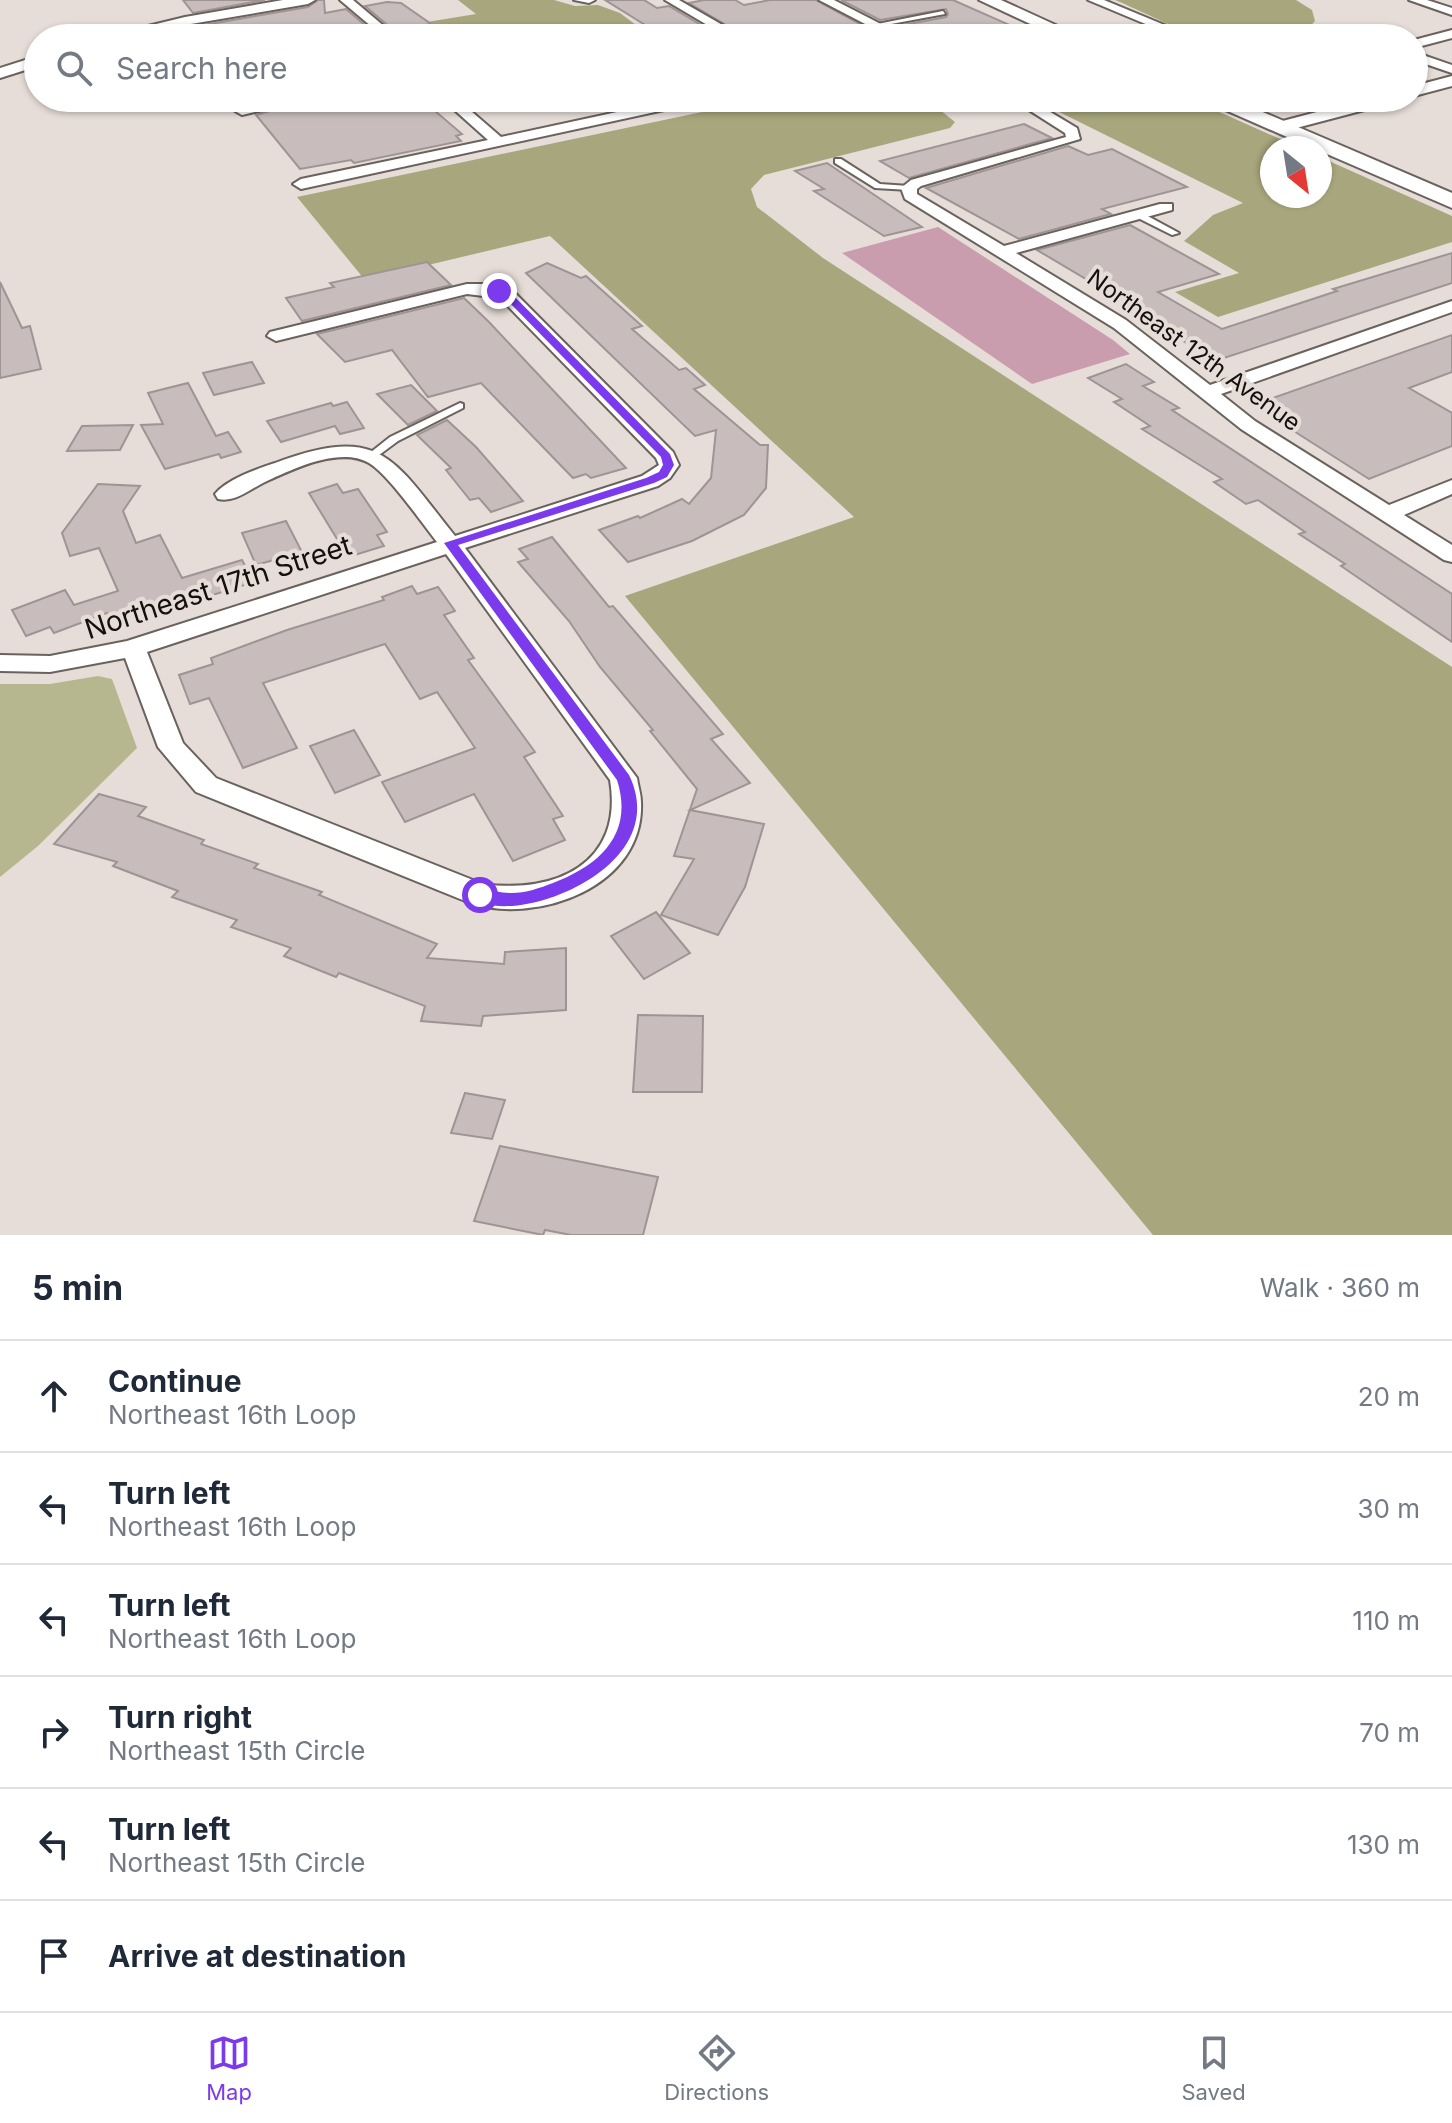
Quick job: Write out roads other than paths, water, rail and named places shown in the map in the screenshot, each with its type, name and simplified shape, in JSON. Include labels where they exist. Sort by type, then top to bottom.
[{"type":"main road","points":[[987,0],[1043,24]]},
{"type":"main road","points":[[1246,112],[1452,201]]},
{"type":"street","points":[[173,24],[308,0]]},
{"type":"street","points":[[346,0],[375,24]]},
{"type":"street","points":[[580,0],[589,0]]},
{"type":"street","points":[[671,0],[714,24]]},
{"type":"street","points":[[825,0],[873,24]]},
{"type":"street","points":[[1094,0],[1155,24]]},
{"type":"street","points":[[1415,0],[1452,12]]},
{"type":"street","points":[[1428,40],[1452,34]]},
{"type":"street","points":[[1428,61],[1452,69]]},
{"type":"street","points":[[0,73],[24,65]]},
{"type":"street","points":[[1428,87],[1452,81]]},
{"type":"street","points":[[464,112],[498,141]]},
{"type":"street","points":[[301,184],[635,112]]},
{"type":"street","points":[[909,188],[922,181],[1066,143],[1074,137],[1072,131],[1040,112]]},
{"type":"street","points":[[1281,127],[1337,112]]},
{"type":"street","name":"Northeast 12th Avenue","points":[[909,188],[908,193],[915,201],[1120,324],[1248,425],[1452,555]]},
{"type":"street","points":[[1002,252],[1166,207]]},
{"type":"street","name":"Northeast 17th Street","points":[[0,663],[39,665],[82,661],[133,648],[450,543],[650,481],[667,470],[669,461],[517,305],[499,291],[467,289],[276,336]]},
{"type":"street","points":[[1206,393],[1452,306]]},
{"type":"street","points":[[133,648],[171,747],[206,785],[480,895],[512,900],[550,893],[582,879],[606,860],[621,840],[629,819],[630,797],[623,778],[450,543],[388,468],[371,456],[343,453],[312,458],[257,477],[226,494]]},
{"type":"street","points":[[1387,514],[1452,486]]},
{"type":"lane","points":[[881,24],[943,13]]},
{"type":"lane","points":[[838,161],[878,186],[909,188]]},
{"type":"lane","points":[[1139,215],[1175,233]]},
{"type":"lane","points":[[371,456],[394,439],[460,406]]}]
